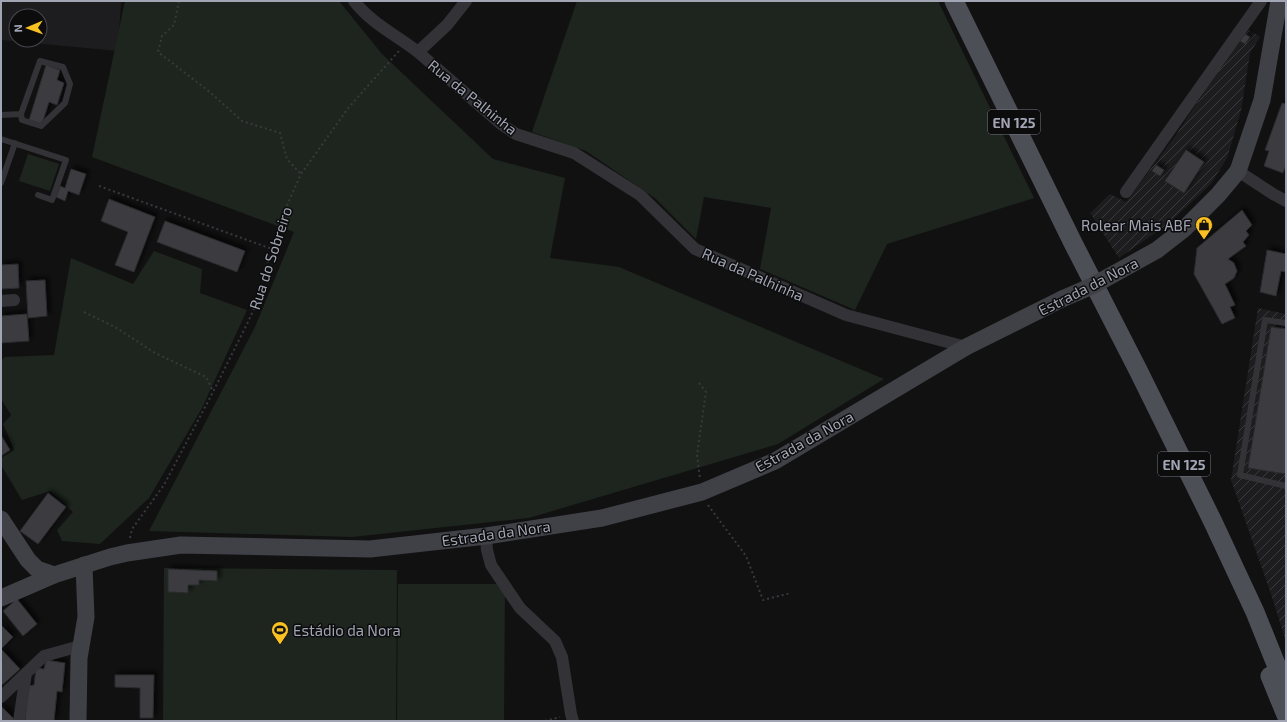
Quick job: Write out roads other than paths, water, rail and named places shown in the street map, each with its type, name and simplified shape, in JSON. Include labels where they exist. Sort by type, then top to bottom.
[{"type":"main road","name":"EN 125","points":[[954,1],[1213,522],[1255,612],[1281,689],[1286,715]]},
{"type":"main road","points":[[1278,721],[1281,689]]},
{"type":"street","name":"Rua da Palhinha","points":[[354,1],[372,20],[418,52],[501,124],[516,134],[574,153],[640,195],[695,249],[846,315],[966,347]]},
{"type":"street","points":[[418,52],[447,25],[466,1]]},
{"type":"street","points":[[1126,192],[1261,1]]},
{"type":"street","name":"Estrada da Nora","points":[[1,598],[54,575],[84,565],[127,553],[181,545],[370,549],[486,536],[602,518],[702,492],[775,461],[966,347],[1062,299],[1092,286],[1157,250],[1184,229],[1218,195],[1238,172],[1262,100],[1279,1]]},
{"type":"street","points":[[1238,172],[1286,201]]},
{"type":"street","points":[[1,301],[14,300]]},
{"type":"street","points":[[1,518],[28,560],[37,568],[54,575]]},
{"type":"street","points":[[486,536],[487,550],[491,565],[520,608],[555,641],[562,656],[572,718]]},
{"type":"street","points":[[21,589],[27,572],[28,560]]},
{"type":"street","points":[[78,721],[80,646],[86,617],[84,565]]},
{"type":"street","points":[[2,696],[44,656],[80,646]]},
{"type":"street","points":[[20,721],[26,673]]},
{"type":"street","points":[[2,696],[17,695],[22,704]]},
{"type":"lane","points":[[40,61],[63,67],[70,84],[65,103],[41,126],[22,120],[21,114],[40,61]]},
{"type":"lane","points":[[1,115],[21,114]]},
{"type":"lane","points":[[1,139],[66,160],[52,200],[38,195]]},
{"type":"lane","points":[[1,183],[15,143]]},
{"type":"lane","points":[[1286,323],[1265,320],[1240,475],[1286,486]]},
{"type":"place","name":"Rolear Mais ABF","points":[[1204,240]]},
{"type":"place","name":"Estádio da Nora","points":[[280,645]]}]
